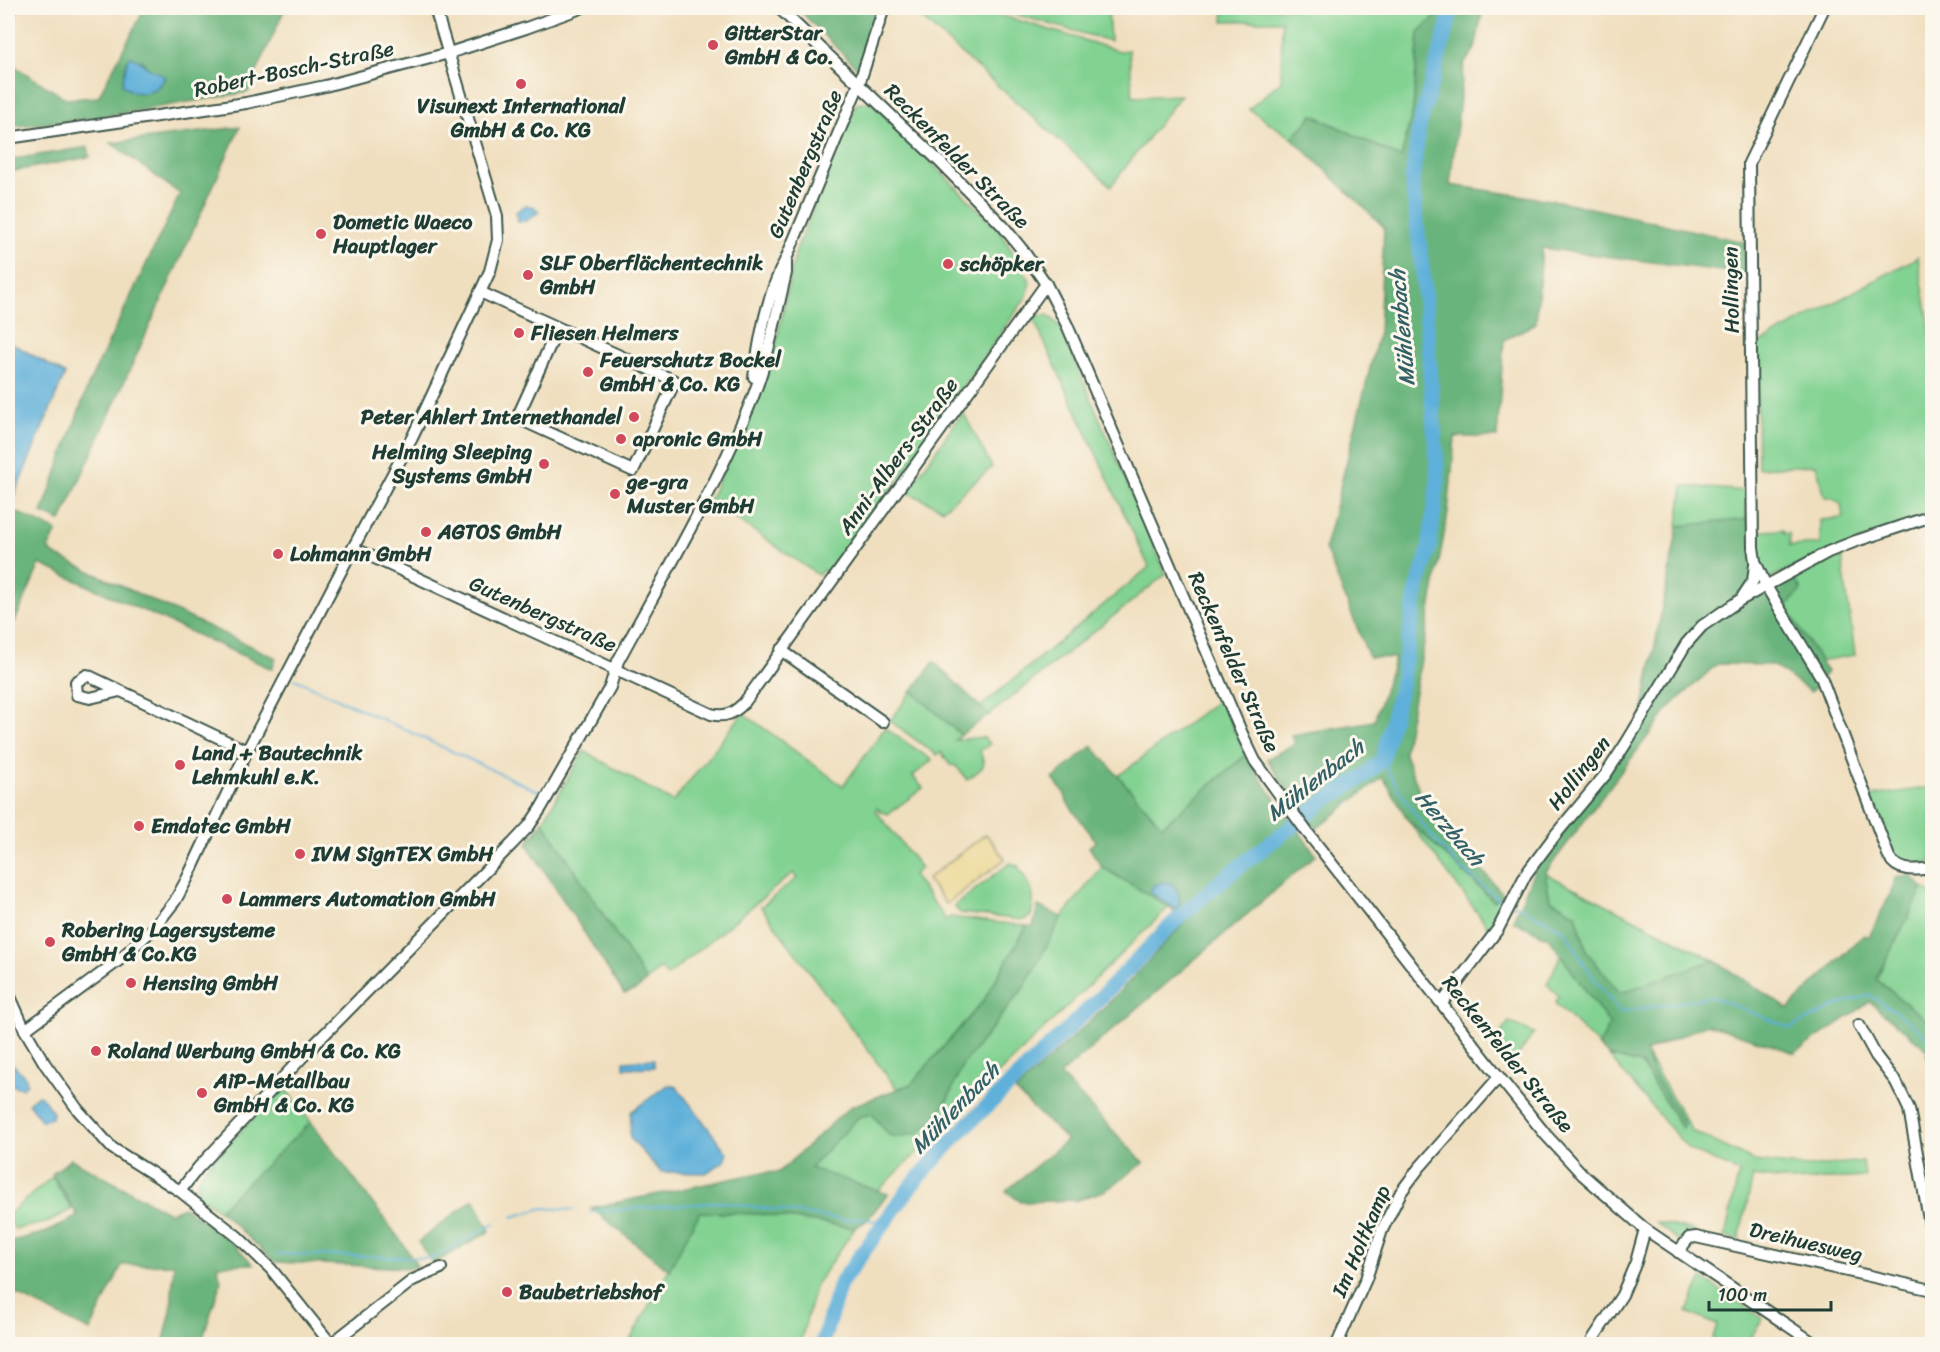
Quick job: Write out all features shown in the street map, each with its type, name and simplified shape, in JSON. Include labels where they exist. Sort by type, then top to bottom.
[{"type":"street","points":[[25,1030],[118,961],[153,929],[175,901],[247,751],[409,445],[480,292],[496,251],[497,216],[435,8]]},
{"type":"street","name":"Robert-Bosch-Straße","points":[[8,138],[246,103],[356,79],[449,53],[581,8]]},
{"type":"street","name":"Reckenfelder Straße","points":[[779,8],[941,163],[1003,226],[1046,284],[1067,326],[1242,736],[1255,761],[1291,812],[1499,1077],[1546,1135],[1583,1175],[1645,1229],[1815,1344]]},
{"type":"street","points":[[859,84],[884,8]]},
{"type":"street","name":"Hollingen","points":[[1824,8],[1749,163],[1753,547],[1755,561],[1766,586],[1821,676],[1893,865],[1904,870],[1932,868]]},
{"type":"street","name":"Gutenbergstraße","points":[[353,548],[615,670],[706,501],[749,408],[764,321],[779,272],[859,84]]},
{"type":"street","name":"Anni-Albers-Straße","points":[[615,670],[718,716],[735,711],[744,703],[1046,284]]},
{"type":"street","points":[[480,292],[675,381],[633,471],[517,418],[558,328]]},
{"type":"street","name":"Hollingen","points":[[1442,1003],[1498,929],[1526,874],[1619,755],[1686,644],[1702,626],[1740,600],[1828,552],[1932,516]]},
{"type":"street","points":[[1740,600],[1753,581],[1755,561]]},
{"type":"street","points":[[781,650],[883,722]]},
{"type":"street","points":[[180,1191],[198,1168],[308,1051],[529,826],[610,687],[615,670]]},
{"type":"street","points":[[120,691],[247,751]]},
{"type":"street","points":[[8,992],[25,1030],[52,1074],[78,1110],[112,1148],[180,1191],[238,1237],[271,1269],[331,1344],[413,1280],[441,1268]]},
{"type":"street","points":[[1858,1025],[1876,1056],[1896,1082],[1909,1108],[1929,1202],[1932,1236]]},
{"type":"street","name":"Im Holtkamp","points":[[1336,1344],[1366,1280],[1382,1230],[1401,1192],[1419,1167],[1499,1077]]},
{"type":"street","points":[[1592,1344],[1629,1280],[1645,1229]]},
{"type":"street","name":"Dreihuesweg","points":[[1678,1252],[1689,1238],[1696,1237],[1932,1290]]},
{"type":"green space","points":[[8,8],[19,8],[8,31]]},
{"type":"green space","points":[[145,8],[265,8],[271,11],[273,8],[285,8],[248,92],[87,119],[8,127],[8,62],[66,99],[98,97]],"holes":[[[141,60],[149,69],[128,90]]]},
{"type":"green space","points":[[797,8],[880,8],[858,69]]},
{"type":"green space","points":[[910,8],[977,8],[1120,51],[1129,50],[1133,97],[1181,95],[1111,186]]},
{"type":"green space","points":[[993,8],[1108,8],[1110,41]]},
{"type":"green space","points":[[1224,8],[1443,8],[1419,32],[1413,110],[1401,158],[1313,115],[1292,138],[1249,109],[1281,81],[1282,21],[1223,21]]},
{"type":"green space","points":[[1443,8],[1483,8],[1475,49],[1464,64],[1450,185],[1564,202],[1744,242],[1745,274],[1542,248],[1536,323],[1504,340],[1497,437],[1455,437],[1448,513],[1404,752],[1426,807],[1504,895],[1494,901],[1408,820],[1383,777],[1316,829],[1267,759],[1295,744],[1291,735],[1374,721],[1395,658],[1369,657],[1325,548],[1379,332],[1384,227],[1292,138],[1313,115],[1401,158],[1413,110],[1419,32]]},
{"type":"green space","points":[[871,102],[999,230],[1030,281],[1027,296],[905,471],[827,572],[823,570],[818,575],[709,500],[752,410],[775,347],[796,250],[856,104]]},
{"type":"green space","points":[[240,127],[61,521],[42,513],[89,383],[180,194],[111,143]]},
{"type":"green space","points":[[88,147],[90,157],[8,172],[8,160]]},
{"type":"green space","points":[[1918,257],[1932,342],[1932,513],[1767,577],[1757,562],[1758,531],[1783,530],[1784,534],[1789,533],[1790,546],[1820,544],[1820,520],[1843,518],[1841,504],[1831,497],[1825,497],[1816,465],[1758,468],[1756,345]]},
{"type":"green space","points":[[1048,315],[1060,326],[1166,574],[989,715],[980,707],[1149,567],[1032,316]]},
{"type":"green space","points":[[963,412],[992,467],[943,509],[907,492]]},
{"type":"green space","points":[[1683,486],[1748,491],[1746,520],[1678,526]]},
{"type":"green space","points":[[8,508],[57,531],[48,549],[55,555],[276,658],[272,669],[40,564],[8,637]]},
{"type":"green space","points":[[1758,518],[1755,552],[1766,590],[1792,574],[1801,590],[1786,607],[1827,672],[1811,692],[1772,665],[1717,664],[1669,708],[1545,873],[1550,899],[1576,914],[1587,952],[1620,993],[1714,960],[1788,1009],[1864,935],[1869,937],[1893,888],[1895,877],[1910,875],[1923,888],[1876,979],[1932,1025],[1932,1068],[1926,1054],[1931,1053],[1870,1002],[1795,1053],[1707,1024],[1645,1052],[1654,1075],[1685,1125],[1682,1128],[1641,1064],[1609,1056],[1599,1046],[1610,1025],[1549,938],[1513,921],[1535,869],[1640,724],[1678,526]]},
{"type":"green space","points":[[1841,550],[1855,655],[1820,661],[1786,607],[1801,590],[1792,574]]},
{"type":"green space","points":[[934,662],[989,715],[961,735],[912,691]]},
{"type":"green space","points":[[912,691],[961,735],[955,740],[983,737],[990,744],[980,751],[984,763],[982,768],[967,780],[956,766],[950,765],[941,752],[937,755],[890,721]]},
{"type":"green space","points":[[1220,699],[1246,755],[1162,826],[1118,776]]},
{"type":"green space","points":[[743,713],[843,786],[885,728],[932,760],[913,776],[923,788],[888,814],[877,808],[876,811],[921,868],[913,875],[946,920],[950,917],[1027,926],[984,1000],[911,1084],[897,1089],[761,907],[797,878],[793,873],[667,976],[661,968],[646,981],[543,821],[584,751],[673,802]]},
{"type":"green space","points":[[1092,746],[1162,826],[1246,755],[1262,781],[1316,855],[1060,1075],[1144,1163],[1106,1190],[1078,1200],[1021,1202],[1006,1191],[1067,1140],[1015,1091],[1106,1006],[1185,922],[1169,907],[1102,867],[1089,847],[1096,841],[1053,779]]},
{"type":"green space","points":[[1932,787],[1932,863],[1904,865],[1898,861],[1888,845],[1870,796]]},
{"type":"green space","points":[[1408,820],[1494,901],[1504,895],[1491,931]]},
{"type":"green space","points":[[543,821],[646,981],[636,990],[624,994],[527,844]]},
{"type":"green space","points":[[1010,863],[1017,865],[1033,894],[1031,916],[1024,920],[960,913],[954,906]]},
{"type":"green space","points":[[1102,867],[1169,907],[878,1191],[810,1168],[859,1116],[872,1114],[889,1135],[947,1101],[962,1066],[1025,986],[1062,917]]},
{"type":"green space","points":[[1545,873],[1714,960],[1620,994],[1587,952],[1576,914],[1550,899]]},
{"type":"green space","points":[[1923,888],[1932,894],[1932,1025],[1876,979]]},
{"type":"green space","points":[[1038,906],[1062,917],[1025,986],[962,1066],[947,1101],[932,1121],[918,1133],[898,1137],[889,1135],[872,1114],[859,1117],[810,1168],[888,1194],[866,1221],[855,1228],[759,1214],[700,1212],[669,1270],[591,1208],[759,1173],[779,1172],[850,1107],[911,1084],[984,1000],[1027,926],[1033,927]]},
{"type":"green space","points":[[1561,955],[1610,1025],[1599,1046],[1555,1003],[1559,996],[1547,984]]},
{"type":"green space","points":[[1509,1022],[1534,1033],[1507,1071],[1490,1048]]},
{"type":"green space","points":[[1645,1052],[1692,1131],[1754,1161],[1808,1167],[1863,1161],[1865,1177],[1792,1181],[1753,1176],[1739,1240],[1725,1237],[1739,1172],[1688,1149],[1609,1056],[1641,1064],[1682,1128],[1685,1125],[1654,1075]]},
{"type":"green space","points":[[284,1087],[311,1122],[219,1210],[200,1196],[196,1187],[200,1175]]},
{"type":"green space","points":[[311,1122],[404,1245],[417,1266],[412,1268],[275,1262],[219,1210]]},
{"type":"green space","points":[[71,1159],[169,1213],[184,1207],[233,1243],[253,1264],[217,1265],[221,1281],[201,1344],[163,1344],[171,1311],[174,1264],[122,1265],[90,1331],[8,1290],[8,1242],[47,1232],[78,1216],[52,1174]]},
{"type":"green space","points":[[52,1177],[72,1209],[49,1222],[15,1229],[8,1215]]},
{"type":"green space","points":[[474,1199],[490,1231],[433,1264],[418,1242]]},
{"type":"green space","points":[[700,1212],[759,1214],[855,1228],[816,1284],[800,1344],[628,1344]]},
{"type":"green space","points":[[1655,1222],[1695,1231],[1679,1241]]},
{"type":"green space","points":[[1702,1278],[1763,1319],[1746,1344],[1711,1344],[1717,1325],[1687,1312]]},
{"type":"sand","points":[[986,834],[1005,859],[946,904],[927,879]]},
{"type":"water","points":[[131,56],[165,78],[156,88],[139,93],[127,89],[122,84],[127,61]]},
{"type":"water","points":[[524,206],[533,206],[539,212],[526,221],[518,221],[516,212]]},
{"type":"water","points":[[8,341],[65,374],[14,496],[8,493]]},
{"type":"water","points":[[1165,882],[1172,885],[1178,892],[1180,903],[1176,909],[1150,891],[1154,885]]},
{"type":"water","points":[[8,1059],[26,1078],[27,1084],[22,1088],[14,1086],[8,1079]]},
{"type":"water","points":[[654,1059],[654,1067],[624,1068],[624,1061]]},
{"type":"water","points":[[668,1085],[677,1087],[727,1153],[725,1161],[706,1173],[661,1172],[630,1138],[631,1112]]},
{"type":"water","points":[[38,1095],[53,1113],[52,1118],[42,1121],[28,1103]]},
{"type":"waterway","name":"Mühlenbach","points":[[822,1344],[840,1284],[911,1186],[958,1134],[1099,999],[1173,923],[1227,876],[1329,798],[1364,776],[1382,760],[1400,690],[1417,590],[1429,549],[1438,481],[1423,275],[1412,181],[1419,127],[1451,8]]},
{"type":"waterway","points":[[295,679],[540,792]]},
{"type":"waterway","name":"Herzbach","points":[[1382,760],[1408,803],[1438,844],[1461,868],[1508,904]]},
{"type":"waterway","name":"Herzbach","points":[[1513,905],[1565,931],[1589,972],[1620,1012],[1713,997],[1790,1028],[1841,1004],[1870,995],[1906,1019],[1932,1041]]},
{"type":"waterway","points":[[590,1212],[722,1202],[845,1220],[862,1218],[883,1223]]},
{"type":"waterway","points":[[512,1217],[543,1208],[575,1210]]},
{"type":"waterway","points":[[277,1254],[433,1258],[496,1223]]},
{"type":"place","name":"GitterStar GmbH & Co.","points":[[713,45]]},
{"type":"place","name":"Visunext International GmbH & Co. KG","points":[[521,84]]},
{"type":"place","name":"Dometic Waeco Hauptlager","points":[[321,234]]},
{"type":"place","name":"schöpker","points":[[948,264]]},
{"type":"place","name":"SLF Oberflächentechnik GmbH","points":[[528,275]]},
{"type":"place","name":"Fliesen Helmers","points":[[519,333]]},
{"type":"place","name":"Feuerschutz Bockel GmbH & Co. KG","points":[[588,372]]},
{"type":"place","name":"Peter Ahlert Internethandel","points":[[634,417]]},
{"type":"place","name":"apronic GmbH","points":[[621,439]]},
{"type":"place","name":"Helming Sleeping Systems GmbH","points":[[544,464]]},
{"type":"place","name":"ge-gra Muster GmbH","points":[[615,494]]},
{"type":"place","name":"AGTOS GmbH","points":[[426,532]]},
{"type":"place","name":"Lohmann GmbH","points":[[278,554]]},
{"type":"place","name":"Land + Bautechnik Lehmkuhl e.K.","points":[[180,765]]},
{"type":"place","name":"Emdatec GmbH","points":[[139,826]]},
{"type":"place","name":"IVM SignTEX GmbH","points":[[300,854]]},
{"type":"place","name":"Lammers Automation GmbH","points":[[227,899]]},
{"type":"place","name":"Robering Lagersysteme GmbH & Co.KG","points":[[50,942]]},
{"type":"place","name":"Hensing GmbH","points":[[131,983]]},
{"type":"place","name":"Roland Werbung GmbH & Co. KG","points":[[96,1051]]},
{"type":"place","name":"AiP-Metallbau GmbH & Co. KG","points":[[202,1093]]},
{"type":"place","name":"Baubetriebshof","points":[[507,1292]]}]
